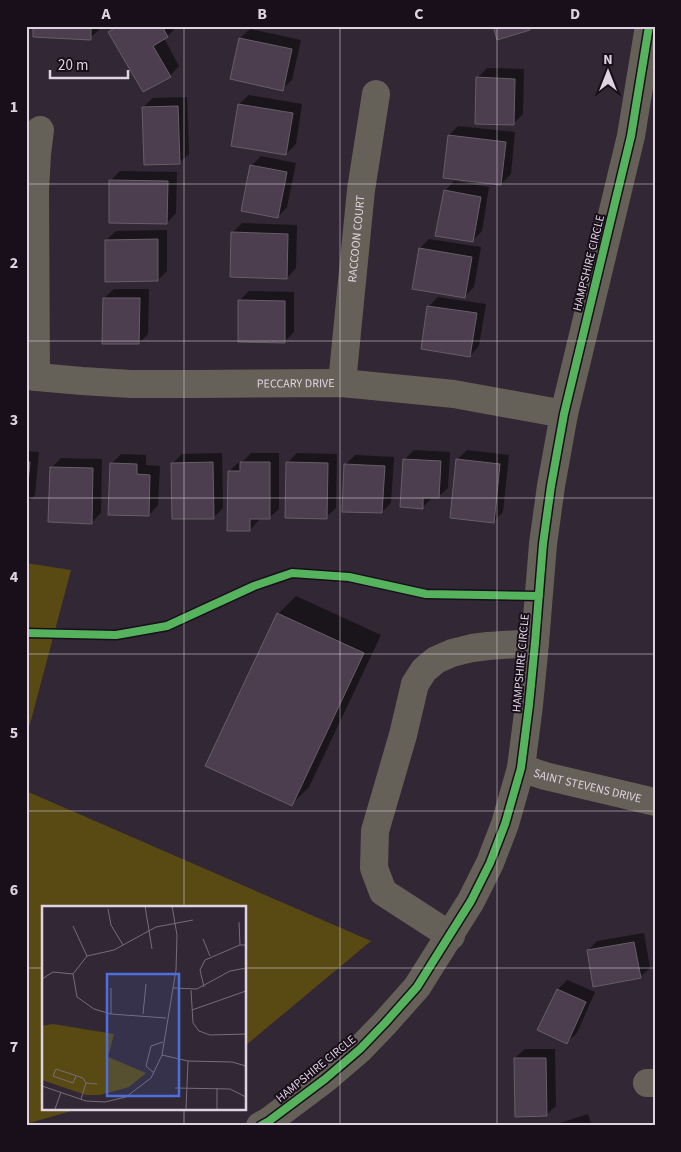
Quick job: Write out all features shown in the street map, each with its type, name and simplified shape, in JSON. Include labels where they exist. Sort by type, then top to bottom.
[{"type":"street","name":"HAMPSHIRE CIRCLE","points":[[260,1126],[325,1079],[360,1049],[417,987],[472,901],[490,863],[505,824],[521,768],[529,705],[543,544],[564,414],[643,138],[648,26]]},
{"type":"street","name":"RACCOON COURT","points":[[342,383],[361,190],[376,94]]},
{"type":"street","points":[[31,376],[35,190],[40,130]]},
{"type":"street","name":"PECCARY DRIVE","points":[[31,376],[131,384],[342,383],[454,394],[564,414]]},
{"type":"street","points":[[451,936],[383,892],[374,868],[375,831],[404,735],[415,684],[424,670],[436,660],[452,653],[488,646],[535,643]]},
{"type":"street","name":"SAINT STEVENS DRIVE","points":[[521,768],[545,776],[655,802]]},
{"type":"shaded area","points":[[26,563],[71,570],[26,739]]},
{"type":"shaded area","points":[[26,791],[371,941],[246,1045],[246,906],[42,906],[42,1110],[75,1110],[26,1124]]},
{"type":"building","points":[[33,26],[91,26],[91,40],[33,37]]},
{"type":"building","points":[[118,26],[162,26],[168,37],[153,46],[171,77],[143,92],[108,32]]},
{"type":"building","points":[[493,26],[529,26],[530,30],[497,40]]},
{"type":"building","points":[[239,38],[292,49],[283,91],[230,79]]},
{"type":"building","points":[[476,77],[515,79],[514,125],[475,124]]},
{"type":"building","points":[[238,104],[293,113],[286,155],[231,146]]},
{"type":"building","points":[[178,106],[180,164],[144,165],[142,107]]},
{"type":"building","points":[[448,135],[506,142],[501,185],[443,178]]},
{"type":"building","points":[[250,165],[287,172],[278,218],[241,211]]},
{"type":"building","points":[[109,180],[168,181],[167,224],[109,223]]},
{"type":"building","points":[[444,190],[481,197],[473,242],[435,236]]},
{"type":"building","points":[[231,232],[288,234],[287,279],[230,277]]},
{"type":"building","points":[[158,239],[158,281],[105,282],[105,240]]},
{"type":"building","points":[[419,248],[472,257],[465,298],[412,289]]},
{"type":"building","points":[[103,298],[140,298],[139,344],[102,344]]},
{"type":"building","points":[[238,300],[285,301],[285,343],[238,342]]},
{"type":"building","points":[[427,306],[477,313],[470,357],[421,349]]},
{"type":"building","points":[[403,459],[441,461],[439,498],[423,498],[423,509],[400,507]]},
{"type":"building","points":[[456,459],[500,464],[494,523],[450,518]]},
{"type":"building","points":[[26,461],[30,462],[26,503]]},
{"type":"building","points":[[213,462],[214,519],[172,519],[171,463]]},
{"type":"building","points":[[240,462],[270,462],[270,519],[250,519],[250,531],[227,531],[228,471],[240,471]]},
{"type":"building","points":[[286,462],[328,463],[327,519],[285,518]]},
{"type":"building","points":[[110,463],[137,464],[137,474],[150,475],[149,516],[108,515]]},
{"type":"building","points":[[344,464],[385,466],[382,513],[342,512]]},
{"type":"building","points":[[50,467],[93,468],[92,524],[48,522]]},
{"type":"building","points":[[277,613],[364,653],[292,806],[205,766]]},
{"type":"building","points":[[634,942],[641,978],[593,987],[587,950]]},
{"type":"building","points":[[557,989],[586,1002],[567,1044],[537,1030]]},
{"type":"building","points":[[514,1058],[546,1058],[547,1116],[515,1117]]},
{"type":"cycle path","points":[[260,1126],[325,1079],[360,1049],[417,987],[471,901],[490,863],[505,824],[521,768],[529,705],[543,544],[551,486],[564,414],[631,136],[649,26]]},
{"type":"cycle path","points":[[26,633],[116,635],[167,626],[254,586],[292,573],[349,577],[426,594],[539,596]]}]
